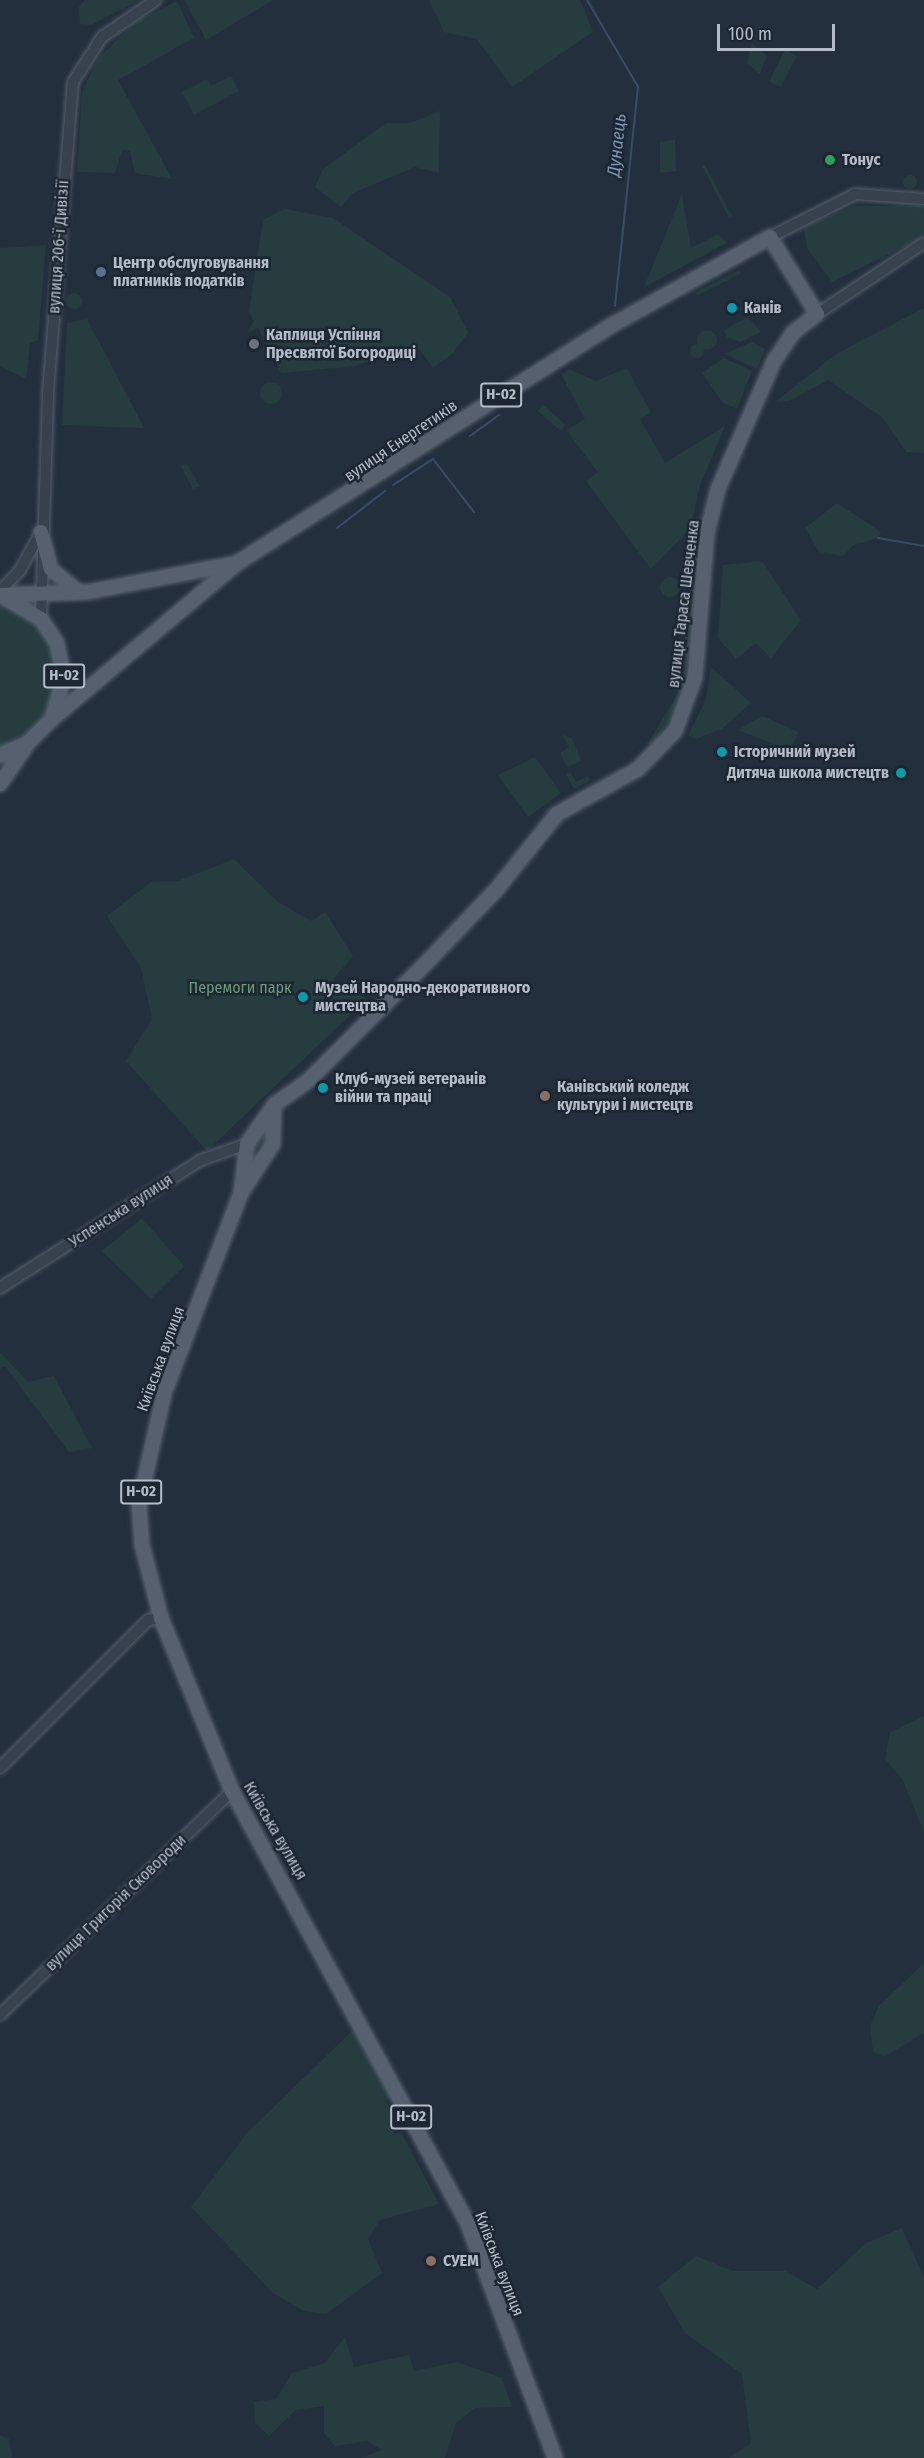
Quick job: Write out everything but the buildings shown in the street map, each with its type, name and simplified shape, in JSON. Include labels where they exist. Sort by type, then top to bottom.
[{"type":"main road","points":[[770,237],[817,314]]},
{"type":"main road","name":"вулиця Енергетиків","points":[[52,719],[237,564],[614,324],[770,237]]},
{"type":"main road","name":"вулиця Тараса Шевченка","points":[[274,1109],[497,889],[557,814],[653,756],[687,709],[695,677],[707,533],[718,489],[774,361],[793,333],[817,314]]},
{"type":"main road","points":[[41,532],[51,569],[63,584],[79,592]]},
{"type":"main road","name":"вулиця Енергетиків","points":[[0,594],[79,592],[237,564]]},
{"type":"main road","name":"Н-02","points":[[0,594],[41,619],[57,643],[64,677],[52,719],[28,743],[0,755]]},
{"type":"main road","points":[[0,784],[28,743]]},
{"type":"main road","points":[[247,1144],[274,1109]]},
{"type":"main road","name":"Київська вулиця","points":[[274,1109],[273,1144],[241,1193],[150,1442],[139,1528],[160,1618],[232,1791],[468,2224],[555,2458]]},
{"type":"main road","name":"Київська вулиця","points":[[241,1193],[247,1144]]},
{"type":"street","name":"вулиця 206-ї Дивізії","points":[[41,619],[43,594],[41,532],[73,82],[102,37],[156,0]]},
{"type":"street","points":[[770,237],[855,194],[924,199]]},
{"type":"street","name":"вулиця Тараса Шевченка","points":[[817,314],[924,243]]},
{"type":"street","name":"вулиця 206-ї Дивізії","points":[[0,594],[20,570],[41,532]]},
{"type":"street","name":"Успенська вулиця","points":[[0,1288],[201,1160],[247,1144]]},
{"type":"street","points":[[0,1768],[148,1620],[160,1618]]},
{"type":"street","name":"вулиця Григорія Сковороди","points":[[0,2015],[232,1791]]},
{"type":"green space","points":[[85,0],[140,0],[91,25],[80,24],[79,7]]},
{"type":"green space","points":[[184,0],[273,0],[206,40]]},
{"type":"green space","points":[[429,0],[580,0],[593,32],[512,87],[477,39],[444,32]]},
{"type":"green space","points":[[177,1],[194,38],[118,80],[172,179],[135,173],[130,151],[122,150],[115,173],[77,172],[82,92],[98,58],[134,23]]},
{"type":"green space","points":[[752,43],[767,56],[760,74],[747,63]]},
{"type":"green space","points":[[785,50],[797,56],[781,87],[769,81]]},
{"type":"green space","points":[[231,76],[239,91],[194,115],[182,92],[207,79],[211,86]]},
{"type":"green space","points":[[440,111],[439,173],[415,167],[353,193],[341,207],[315,187],[323,169],[386,123],[410,123]]},
{"type":"green space","points":[[675,140],[676,171],[660,173],[660,142]]},
{"type":"green space","points":[[705,165],[732,216],[729,218],[702,166]]},
{"type":"green space","points":[[910,175],[915,177],[917,182],[915,187],[910,189],[905,187],[903,182],[905,177]]},
{"type":"green space","points":[[682,194],[691,248],[718,234],[727,243],[644,287]]},
{"type":"green space","points":[[853,206],[924,206],[924,237],[832,282],[807,248],[804,227]]},
{"type":"green space","points":[[285,209],[333,218],[450,297],[468,333],[453,353],[433,368],[421,351],[406,347],[356,366],[281,373],[258,328],[247,333],[254,321],[249,311],[263,220]]},
{"type":"green space","points":[[46,245],[38,340],[30,343],[26,379],[0,366],[0,248]]},
{"type":"green space","points":[[739,270],[741,274],[697,296],[695,292]]},
{"type":"green space","points":[[71,293],[77,293],[82,301],[80,307],[71,309],[66,304],[66,298]]},
{"type":"green space","points":[[924,308],[924,453],[906,452],[882,417],[828,380],[789,401],[775,402],[836,354]]},
{"type":"green space","points":[[748,317],[761,332],[740,342],[727,337],[724,330]]},
{"type":"green space","points":[[87,319],[144,428],[62,425],[67,323]]},
{"type":"green space","points":[[703,330],[711,330],[717,336],[717,344],[711,350],[703,350],[697,344],[697,336]]},
{"type":"green space","points":[[751,342],[765,349],[757,369],[725,354]]},
{"type":"green space","points":[[697,344],[702,346],[704,351],[702,356],[697,358],[692,356],[690,351],[692,346]]},
{"type":"green space","points":[[724,358],[752,371],[737,409],[723,403],[702,373]]},
{"type":"green space","points":[[627,368],[651,413],[640,419],[665,463],[725,426],[700,485],[690,529],[651,569],[586,481],[598,472],[566,430],[585,419],[561,374],[569,369],[596,381]]},
{"type":"green space","points":[[271,382],[279,385],[282,393],[279,401],[271,404],[263,401],[260,393],[263,385]]},
{"type":"green space","points":[[543,405],[566,425],[560,431],[538,411]]},
{"type":"green space","points":[[187,463],[199,486],[193,489],[181,466]]},
{"type":"green space","points":[[837,503],[881,532],[878,538],[853,545],[843,556],[819,552],[805,528]]},
{"type":"green space","points":[[762,561],[801,620],[771,658],[756,643],[736,659],[718,638],[723,565]]},
{"type":"green space","points":[[689,562],[697,565],[693,616],[688,614]]},
{"type":"green space","points":[[670,577],[677,580],[680,587],[677,594],[670,597],[663,594],[660,587],[663,580]]},
{"type":"green space","points":[[0,602],[36,623],[48,638],[57,676],[46,713],[34,729],[0,747]]},
{"type":"green space","points":[[687,622],[692,622],[682,698],[651,749],[648,743],[679,692]]},
{"type":"green space","points":[[711,667],[751,703],[723,728],[696,739],[688,735],[705,702]]},
{"type":"green space","points":[[762,716],[799,732],[789,750],[738,730]]},
{"type":"green space","points":[[562,734],[572,738],[581,761],[567,767],[560,753],[569,747]]},
{"type":"green space","points":[[535,757],[561,793],[528,817],[498,775]]},
{"type":"green space","points":[[570,772],[576,782],[588,776],[590,780],[574,789],[566,774]]},
{"type":"green space","name":"Перемоги парк","points":[[234,859],[278,902],[312,921],[325,912],[353,956],[333,979],[367,999],[207,1151],[126,1061],[152,1019],[141,968],[107,916],[151,882],[178,881]]},
{"type":"green space","points":[[262,1135],[268,1142],[250,1153],[249,1148]]},
{"type":"green space","points":[[142,1218],[184,1266],[151,1299],[102,1251]]},
{"type":"green space","points":[[0,1352],[28,1382],[54,1376],[92,1448],[69,1452],[5,1366],[0,1369]]},
{"type":"green space","points":[[924,1716],[924,1833],[903,1780],[885,1759],[890,1732]]},
{"type":"green space","points":[[924,1963],[924,2033],[885,2056],[873,2052],[870,2026],[879,2006]]},
{"type":"green space","points":[[355,2028],[393,2098],[386,2100],[398,2126],[392,2128],[395,2134],[401,2132],[439,2204],[380,2220],[368,2239],[382,2273],[326,2314],[304,2311],[273,2293],[191,2207],[247,2133]]},
{"type":"green space","points":[[902,2228],[924,2277],[924,2458],[728,2458],[751,2443],[742,2374],[685,2333],[658,2287],[696,2256],[733,2271],[785,2271],[817,2289],[866,2243]]},
{"type":"green space","points":[[345,2337],[354,2367],[409,2355],[414,2371],[457,2362],[502,2378],[512,2407],[475,2408],[456,2423],[445,2458],[360,2458],[382,2450],[367,2441],[335,2446],[324,2433],[324,2406],[296,2410],[269,2436],[255,2423],[254,2402],[276,2399],[292,2373],[325,2363]]},
{"type":"green space","points":[[0,2435],[9,2439],[12,2458],[0,2458]]},
{"type":"waterway","name":"Дунаець","points":[[587,0],[638,87],[615,306]]},
{"type":"waterway","points":[[470,436],[499,415]]},
{"type":"waterway","points":[[393,485],[433,459],[474,512]]},
{"type":"waterway","points":[[337,528],[385,491]]},
{"type":"waterway","name":"Дунаець","points":[[878,538],[924,546]]},
{"type":"place","name":"Тонус","points":[[830,160]]},
{"type":"place","name":"Центр обслуговування платників податків","points":[[101,272]]},
{"type":"place","name":"Канів","points":[[732,308]]},
{"type":"place","name":"Каплиця Успіння Пресвятої Богородиці","points":[[254,344]]},
{"type":"place","name":"Історичний музей","points":[[722,752]]},
{"type":"place","name":"Дитяча школа мистецтв","points":[[901,773]]},
{"type":"place","name":"Музей Народно-декоративного мистецтва","points":[[303,997]]},
{"type":"place","name":"Клуб-музей ветеранів війни та праці","points":[[323,1088]]},
{"type":"place","name":"Канівський коледж культури і мистецтв","points":[[545,1096]]},
{"type":"place","name":"СУЕМ","points":[[431,2261]]}]
